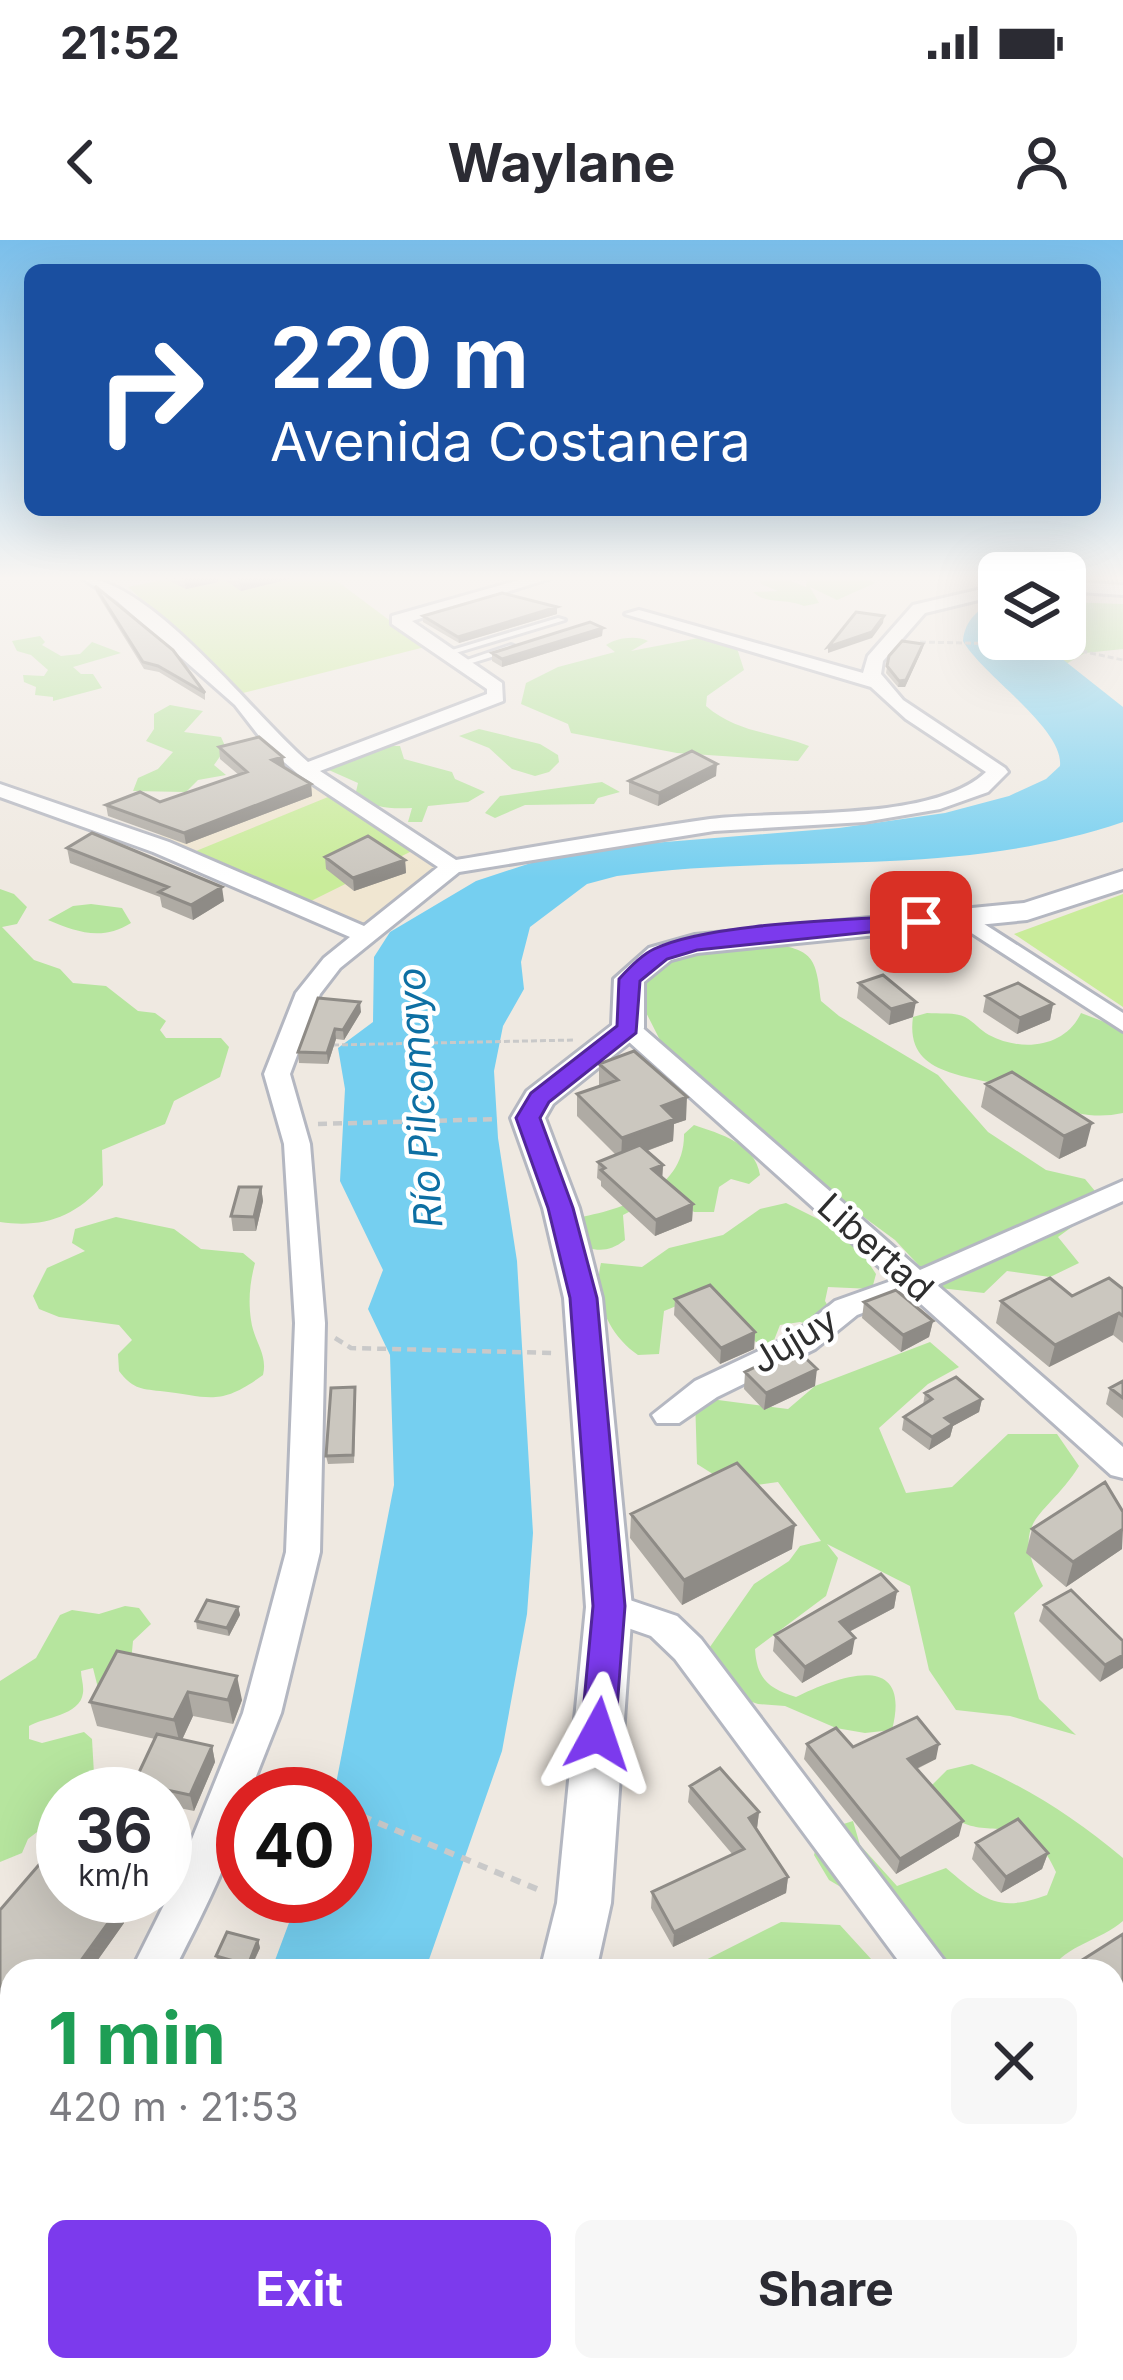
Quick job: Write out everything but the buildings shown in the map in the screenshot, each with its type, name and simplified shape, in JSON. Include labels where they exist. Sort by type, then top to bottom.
[{"type":"street","points":[[216,678],[305,770],[452,867]]},
{"type":"street","points":[[305,770],[496,697],[496,686],[484,678]]},
{"type":"street","points":[[158,1959],[188,1899],[262,1713],[303,1552],[310,1323],[297,1144],[277,1074],[308,993],[365,934],[452,867],[714,825],[903,810],[963,797],[988,784],[998,772],[986,759],[905,709],[877,683],[859,678]]},
{"type":"street","points":[[876,678],[877,683]]},
{"type":"street","points":[[0,790],[180,855],[365,934]]},
{"type":"street","points":[[571,1959],[584,1903],[609,1606],[583,1298],[561,1208],[528,1118],[539,1098],[628,1028],[629,979],[660,954],[695,944],[791,932],[1038,908],[1123,880]]},
{"type":"street","points":[[964,918],[1123,1024]]},
{"type":"street","name":"Libertad","points":[[628,1028],[1123,1466]]},
{"type":"street","name":"Jujuy","points":[[668,1415],[706,1389],[804,1342],[846,1308],[916,1283],[1123,1190]]},
{"type":"street","points":[[609,1606],[664,1626],[688,1648],[922,1959]]},
{"type":"path","points":[[330,1045],[538,1039]]},
{"type":"path","points":[[321,1124],[511,1119]]},
{"type":"path","points":[[351,1348],[551,1352]]},
{"type":"path","points":[[372,1820],[549,1894]]},
{"type":"shaded area","points":[[294,767],[443,866],[361,926],[157,837],[181,824],[164,810]]},
{"type":"green space","points":[[23,678],[95,678],[102,688],[53,701],[53,697],[35,695],[36,687]]},
{"type":"green space","points":[[227,678],[303,678],[243,693]]},
{"type":"green space","points":[[536,678],[733,678],[707,696],[706,706],[743,727],[809,746],[798,761],[677,753],[571,733],[568,724],[521,704],[526,683]]},
{"type":"green space","points":[[170,705],[203,711],[184,732],[221,737],[226,748],[214,765],[226,775],[198,780],[186,792],[133,791],[138,778],[158,769],[173,752],[146,741],[154,729],[154,714]]},
{"type":"green space","points":[[479,729],[540,744],[558,755],[559,762],[535,776],[512,769],[489,748],[459,736]]},
{"type":"green space","points":[[386,746],[400,746],[404,759],[452,772],[455,779],[485,792],[468,802],[428,806],[422,822],[408,822],[412,808],[382,807],[362,800],[355,796],[358,783],[322,767]]},
{"type":"green space","points":[[602,782],[620,792],[598,798],[594,804],[525,805],[495,818],[485,813],[500,796]]},
{"type":"green space","points":[[328,797],[414,850],[311,901],[196,851]]},
{"type":"green space","points":[[0,889],[14,894],[27,907],[17,924],[2,927],[34,960],[60,969],[73,983],[106,986],[138,1011],[155,1013],[166,1021],[160,1030],[166,1038],[221,1038],[229,1047],[220,1077],[174,1101],[165,1124],[102,1150],[103,1185],[81,1206],[43,1222],[0,1222]]},
{"type":"green space","points":[[1123,894],[1123,1007],[1014,934]]},
{"type":"green space","points":[[73,906],[122,908],[131,923],[99,933],[48,920]]},
{"type":"green space","points":[[768,943],[810,958],[821,1001],[938,1075],[988,1132],[1046,1170],[1085,1179],[1105,1203],[1058,1237],[1079,1263],[1050,1277],[1007,1271],[984,1293],[940,1288],[895,1240],[755,1137],[719,1094],[661,1042],[629,979],[680,958]]},
{"type":"green space","points":[[1081,1013],[1123,1029],[1123,1113],[1067,1110],[946,1071],[920,1053],[913,1038],[913,1017],[961,1015],[989,1035],[1015,1044],[1053,1040],[1074,1025]]},
{"type":"green space","points":[[694,1125],[744,1147],[760,1175],[749,1184],[731,1179],[719,1187],[714,1212],[694,1212],[668,1192],[623,1215],[625,1240],[619,1244],[601,1250],[575,1243],[570,1219],[628,1204],[661,1184],[674,1171],[684,1134]]},
{"type":"green space","points":[[786,1203],[850,1235],[876,1274],[872,1289],[828,1287],[825,1301],[833,1315],[822,1327],[800,1322],[780,1325],[769,1353],[701,1296],[664,1311],[659,1354],[638,1355],[619,1337],[601,1302],[601,1263],[642,1267],[669,1248],[723,1235],[760,1209]]},
{"type":"green space","points":[[116,1217],[174,1229],[201,1249],[243,1253],[255,1263],[250,1313],[264,1361],[263,1375],[224,1396],[142,1388],[119,1371],[118,1354],[132,1340],[119,1325],[59,1317],[39,1309],[33,1296],[47,1268],[85,1251],[72,1243],[75,1229]]},
{"type":"green space","points":[[930,1342],[959,1367],[928,1384],[879,1428],[906,1493],[952,1487],[1008,1434],[1057,1434],[1079,1466],[1035,1520],[1029,1546],[1043,1586],[1014,1613],[1039,1699],[1076,1735],[1010,1716],[956,1710],[929,1670],[910,1586],[827,1544],[838,1558],[826,1596],[755,1649],[758,1668],[771,1686],[796,1697],[850,1677],[882,1678],[892,1687],[896,1704],[892,1730],[865,1733],[836,1728],[785,1706],[731,1695],[705,1654],[754,1584],[789,1561],[800,1546],[821,1541],[778,1482],[735,1488],[697,1464],[695,1397],[788,1409],[815,1386]]},
{"type":"green space","points":[[125,1606],[139,1608],[151,1624],[133,1641],[131,1662],[98,1688],[93,1668],[81,1671],[83,1693],[75,1707],[29,1726],[29,1739],[42,1743],[84,1732],[92,1739],[94,1767],[36,1767],[36,1833],[22,1853],[0,1862],[0,1681],[36,1658],[60,1615],[72,1610],[99,1614]]},
{"type":"green space","points":[[972,1764],[1013,1783],[1123,1858],[1123,1921],[1060,1959],[940,1959],[895,1936],[881,1911],[829,1880],[814,1855],[821,1831],[853,1821],[860,1845],[897,1886],[946,1868],[992,1900],[1016,1903],[1047,1895],[1056,1872],[1042,1848],[1027,1836],[962,1822],[945,1810],[930,1787],[947,1770]]},
{"type":"green space","points":[[781,1922],[840,1925],[871,1959],[708,1959]]},
{"type":"water","name":"Río Pilcomayo","points":[[996,678],[1086,678],[1123,707],[1123,822],[996,852],[617,876],[587,884],[530,927],[521,962],[524,989],[503,1026],[494,1071],[498,1138],[517,1261],[533,1533],[527,1614],[502,1751],[429,1959],[275,1959],[289,1923],[372,1923],[372,1767],[339,1767],[394,1485],[390,1355],[368,1309],[383,1270],[340,1181],[345,1089],[338,1048],[373,1022],[374,957],[390,932],[476,881],[537,861],[628,845],[839,828],[945,813],[1009,796],[1046,779],[1060,766],[1049,735]]},
{"type":"route","points":[[598,1734],[609,1606],[583,1298],[561,1208],[528,1118],[539,1098],[628,1028],[629,979],[660,954],[695,944],[791,932],[921,922]]}]
